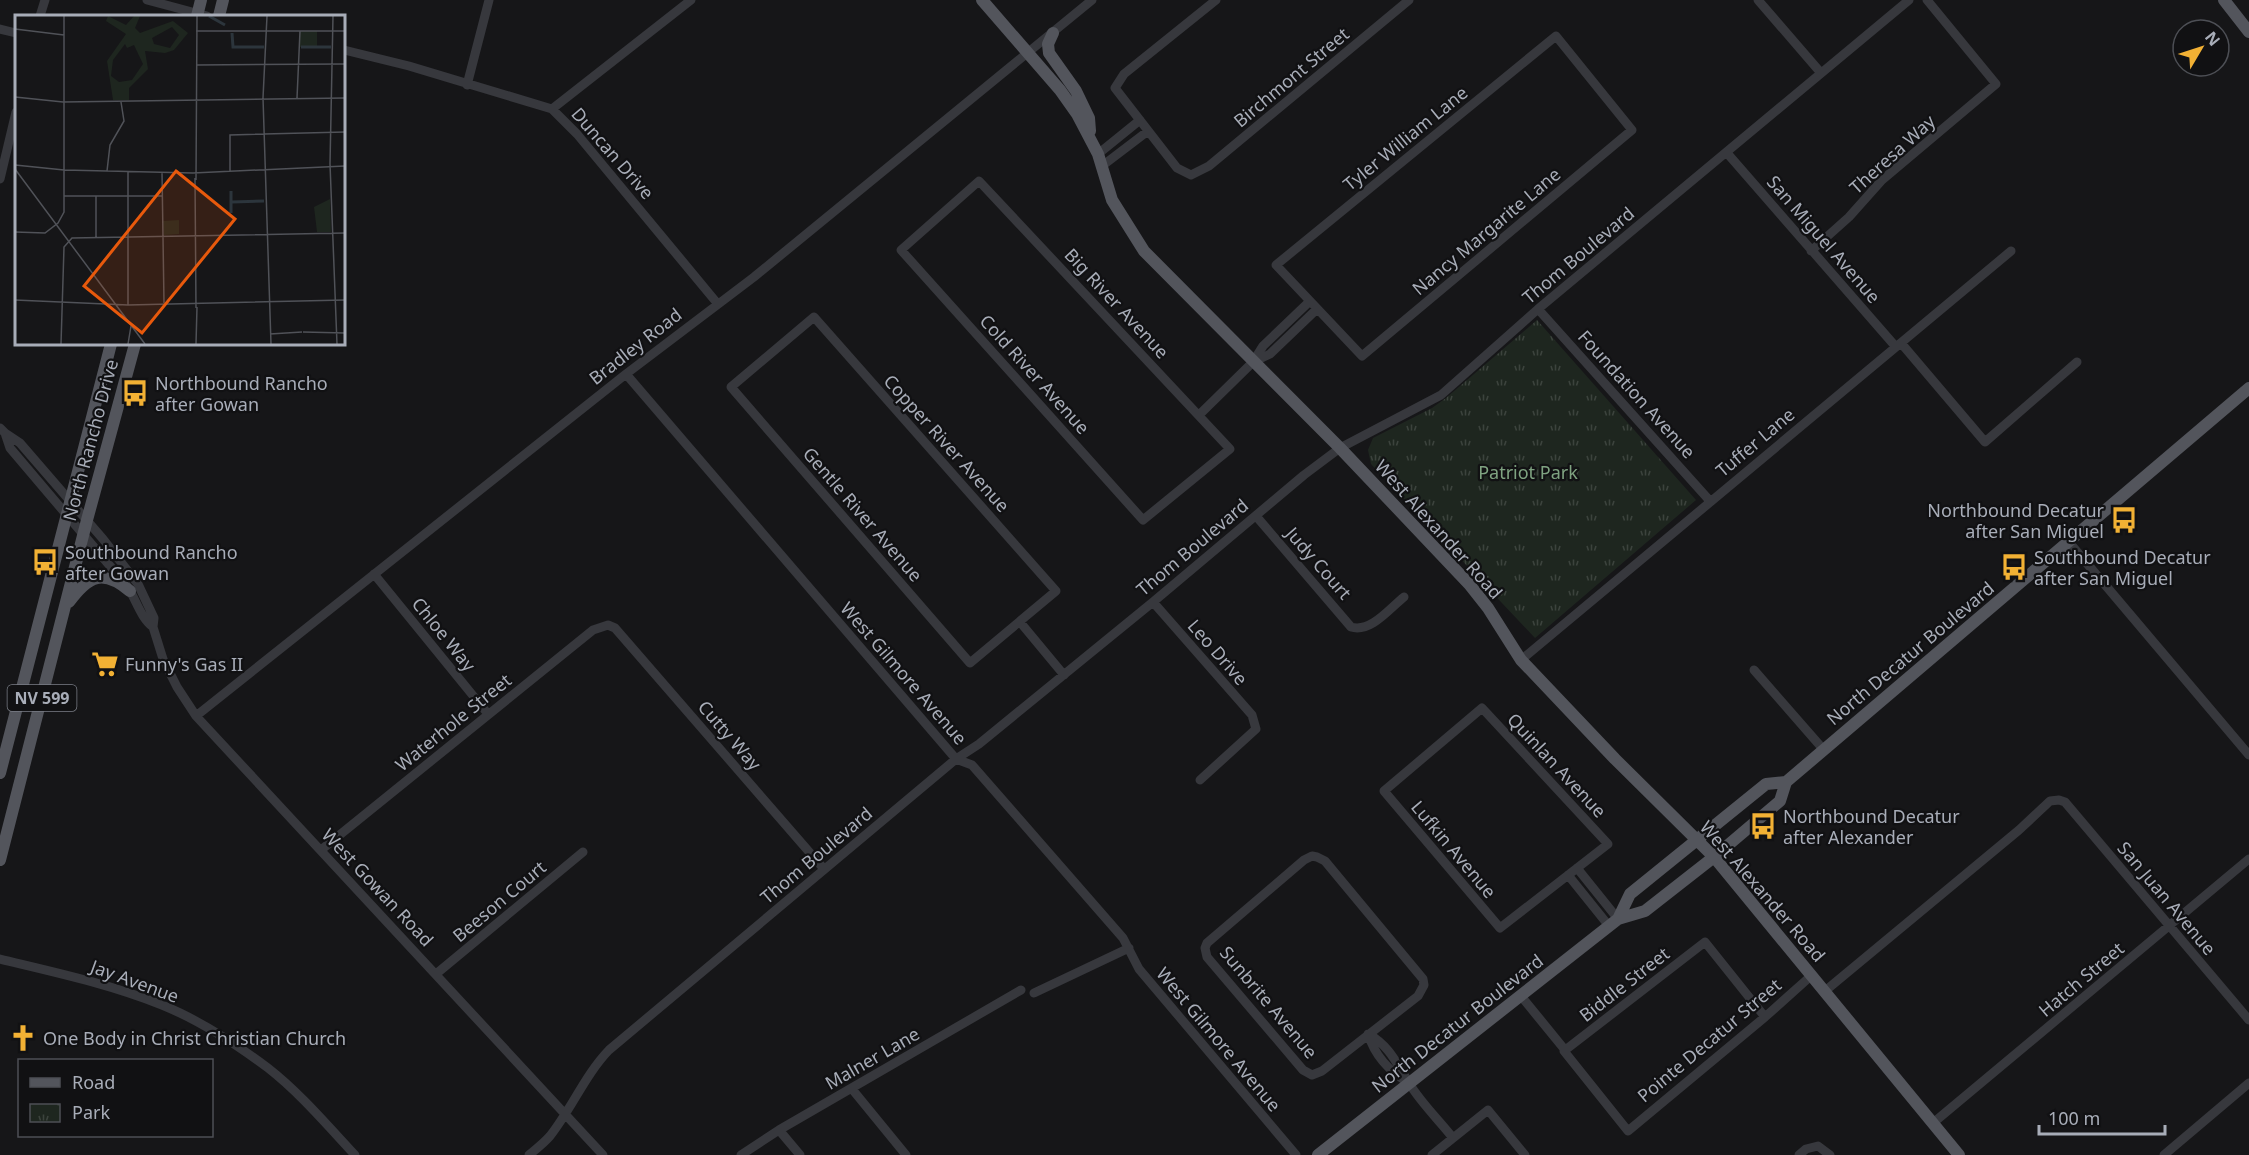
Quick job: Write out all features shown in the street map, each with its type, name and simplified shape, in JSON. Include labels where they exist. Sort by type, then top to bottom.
[{"type":"main road","points":[[200,15],[201,0]]},
{"type":"main road","points":[[219,15],[223,0]]},
{"type":"main road","name":"West Alexander Road","points":[[982,0],[1077,114],[1100,160],[1112,200],[1144,251],[1340,448],[1469,584],[1488,608],[1521,660],[1615,759],[1713,856],[1959,1155]]},
{"type":"main road","points":[[2224,0],[2243,17],[2249,32]]},
{"type":"main road","points":[[1053,33],[1048,44],[1049,52],[1076,91],[1089,118],[1091,141]]},
{"type":"main road","name":"North Rancho Drive","points":[[0,773],[111,345]]},
{"type":"main road","name":"North Rancho Drive","points":[[0,860],[83,535],[135,345]]},
{"type":"main road","name":"North Decatur Boulevard","points":[[1318,1155],[1613,922],[1645,911],[1780,801],[1786,782],[1823,749],[2249,388]]},
{"type":"main road","points":[[66,605],[80,587],[96,578],[111,578],[130,591]]},
{"type":"main road","name":"North Decatur Boulevard","points":[[1613,922],[1630,894],[1766,784],[1786,782]]},
{"type":"street","points":[[40,15],[45,0]]},
{"type":"street","points":[[147,0],[197,15]]},
{"type":"street","points":[[467,85],[489,0]]},
{"type":"street","points":[[552,109],[691,0]]},
{"type":"street","name":"Bradley Road","points":[[196,716],[626,374],[754,277],[1092,0]]},
{"type":"street","points":[[1100,160],[1148,131],[1115,88],[1124,74],[1215,0]]},
{"type":"street","name":"Birchmont Street","points":[[1148,131],[1177,168],[1191,175],[1209,166],[1409,0]]},
{"type":"street","points":[[1758,0],[1821,72]]},
{"type":"street","name":"Thom Boulevard","points":[[529,1155],[549,1137],[591,1071],[609,1050],[824,869],[1340,448],[1441,395],[1538,309],[1909,0]]},
{"type":"street","name":"Theresa Way","points":[[1811,251],[1849,217],[1882,180],[1996,84],[1927,0]]},
{"type":"street","points":[[0,28],[15,33]]},
{"type":"street","name":"Nancy Margarite Lane","points":[[1317,309],[1362,356],[1632,130],[1556,36]]},
{"type":"street","name":"Tyler William Lane","points":[[1310,301],[1276,265],[1556,36]]},
{"type":"street","name":"Duncan Drive","points":[[345,50],[409,66],[552,109],[577,134],[717,303]]},
{"type":"street","points":[[0,179],[15,116]]},
{"type":"street","points":[[1100,160],[1140,120]]},
{"type":"street","name":"San Miguel Avenue","points":[[1727,153],[1811,251],[1985,442],[2077,362]]},
{"type":"street","name":"Cold River Avenue","points":[[980,181],[902,250],[1143,520],[1230,448]]},
{"type":"street","name":"Big River Avenue","points":[[980,181],[1230,448]]},
{"type":"street","name":"Tuffer Lane","points":[[1521,660],[2011,251]]},
{"type":"street","points":[[1199,415],[1253,362],[1263,346],[1310,301],[1317,309],[1270,354],[1253,362]]},
{"type":"street","name":"Foundation Avenue","points":[[1538,309],[1710,501]]},
{"type":"street","name":"Gentle River Avenue","points":[[814,317],[731,387],[970,663],[1020,622]]},
{"type":"street","name":"Copper River Avenue","points":[[814,317],[1056,591],[1020,622]]},
{"type":"street","name":"West Gilmore Avenue","points":[[626,374],[956,759],[972,765],[1124,938],[1140,969],[1296,1155]]},
{"type":"street","name":"West Gowan Road","points":[[2,430],[16,439],[87,520],[138,584],[154,618],[153,627],[163,659],[177,687],[196,716],[603,1155]]},
{"type":"street","name":"West Gowan Road","points":[[2,430],[10,448],[130,591],[145,621],[153,627]]},
{"type":"street","name":"Judy Court","points":[[1256,516],[1352,627],[1359,629],[1371,625],[1404,597]]},
{"type":"street","points":[[2068,541],[2249,755]]},
{"type":"street","name":"Chloe Way","points":[[375,574],[488,714]]},
{"type":"street","name":"Leo Drive","points":[[1153,602],[1252,715],[1256,724],[1256,729],[1200,780]]},
{"type":"street","points":[[1020,622],[1064,675]]},
{"type":"street","name":"Waterhole Street","points":[[321,850],[593,630],[608,625]]},
{"type":"street","name":"Cutty Way","points":[[608,625],[615,628],[824,869]]},
{"type":"street","points":[[1754,670],[1823,749]]},
{"type":"street","name":"Quinlan Avenue","points":[[1384,791],[1482,708],[1608,844],[1577,868]]},
{"type":"street","name":"Lufkin Avenue","points":[[1384,791],[1500,928],[1568,875]]},
{"type":"street","name":"San Juan Avenue","points":[[1825,991],[2019,830],[2050,801],[2059,800],[2065,802],[2249,1020]]},
{"type":"street","name":"Beeson Court","points":[[436,974],[583,852]]},
{"type":"street","name":"Sunbrite Avenue","points":[[1312,856],[1325,861],[1423,979],[1424,985],[1418,996],[1368,1034],[1322,1071],[1312,1075],[1303,1071],[1207,957],[1205,948],[1207,943],[1304,860],[1312,856]]},
{"type":"street","name":"Hatch Street","points":[[1933,1123],[2249,859]]},
{"type":"street","points":[[1577,868],[1613,922],[1568,875],[1577,868]]},
{"type":"street","name":"Biddle Street","points":[[1564,1051],[1705,942],[1765,1017]]},
{"type":"street","points":[[1034,993],[1129,948]]},
{"type":"street","name":"Jay Avenue","points":[[0,958],[88,980],[163,1005],[216,1033],[268,1069],[303,1100],[355,1155]]},
{"type":"street","name":"Pointe Decatur Street","points":[[1564,1051],[1628,1131],[1812,975]]},
{"type":"street","name":"Malner Lane","points":[[741,1155],[778,1130],[1021,990]]},
{"type":"street","points":[[1521,996],[1564,1051]]},
{"type":"street","points":[[1368,1034],[1380,1041],[1401,1067],[1409,1083],[1453,1138]]},
{"type":"street","points":[[2164,1155],[2249,1083]]},
{"type":"street","points":[[852,1089],[906,1155]]},
{"type":"street","points":[[1432,1155],[1488,1110],[1525,1155]]},
{"type":"street","points":[[778,1130],[800,1155]]},
{"type":"street","points":[[1799,1155],[1806,1149],[1818,1146],[1830,1155]]},
{"type":"green space","name":"Patriot Park","points":[[1537,320],[1696,500],[1535,638],[1371,464],[1368,450],[1373,438],[1432,408],[1446,398]]},
{"type":"place","name":"Northbound Rancho after Gowan","points":[[135,393]]},
{"type":"place","name":"Northbound Decatur after San Miguel","points":[[2124,520]]},
{"type":"place","name":"Southbound Rancho after Gowan","points":[[45,562]]},
{"type":"place","name":"Southbound Decatur after San Miguel","points":[[2014,567]]},
{"type":"place","name":"Funny's Gas II","points":[[105,664]]},
{"type":"place","name":"Northbound Decatur after Alexander","points":[[1763,826]]},
{"type":"place","name":"One Body in Christ Christian Church","points":[[23,1038]]}]
